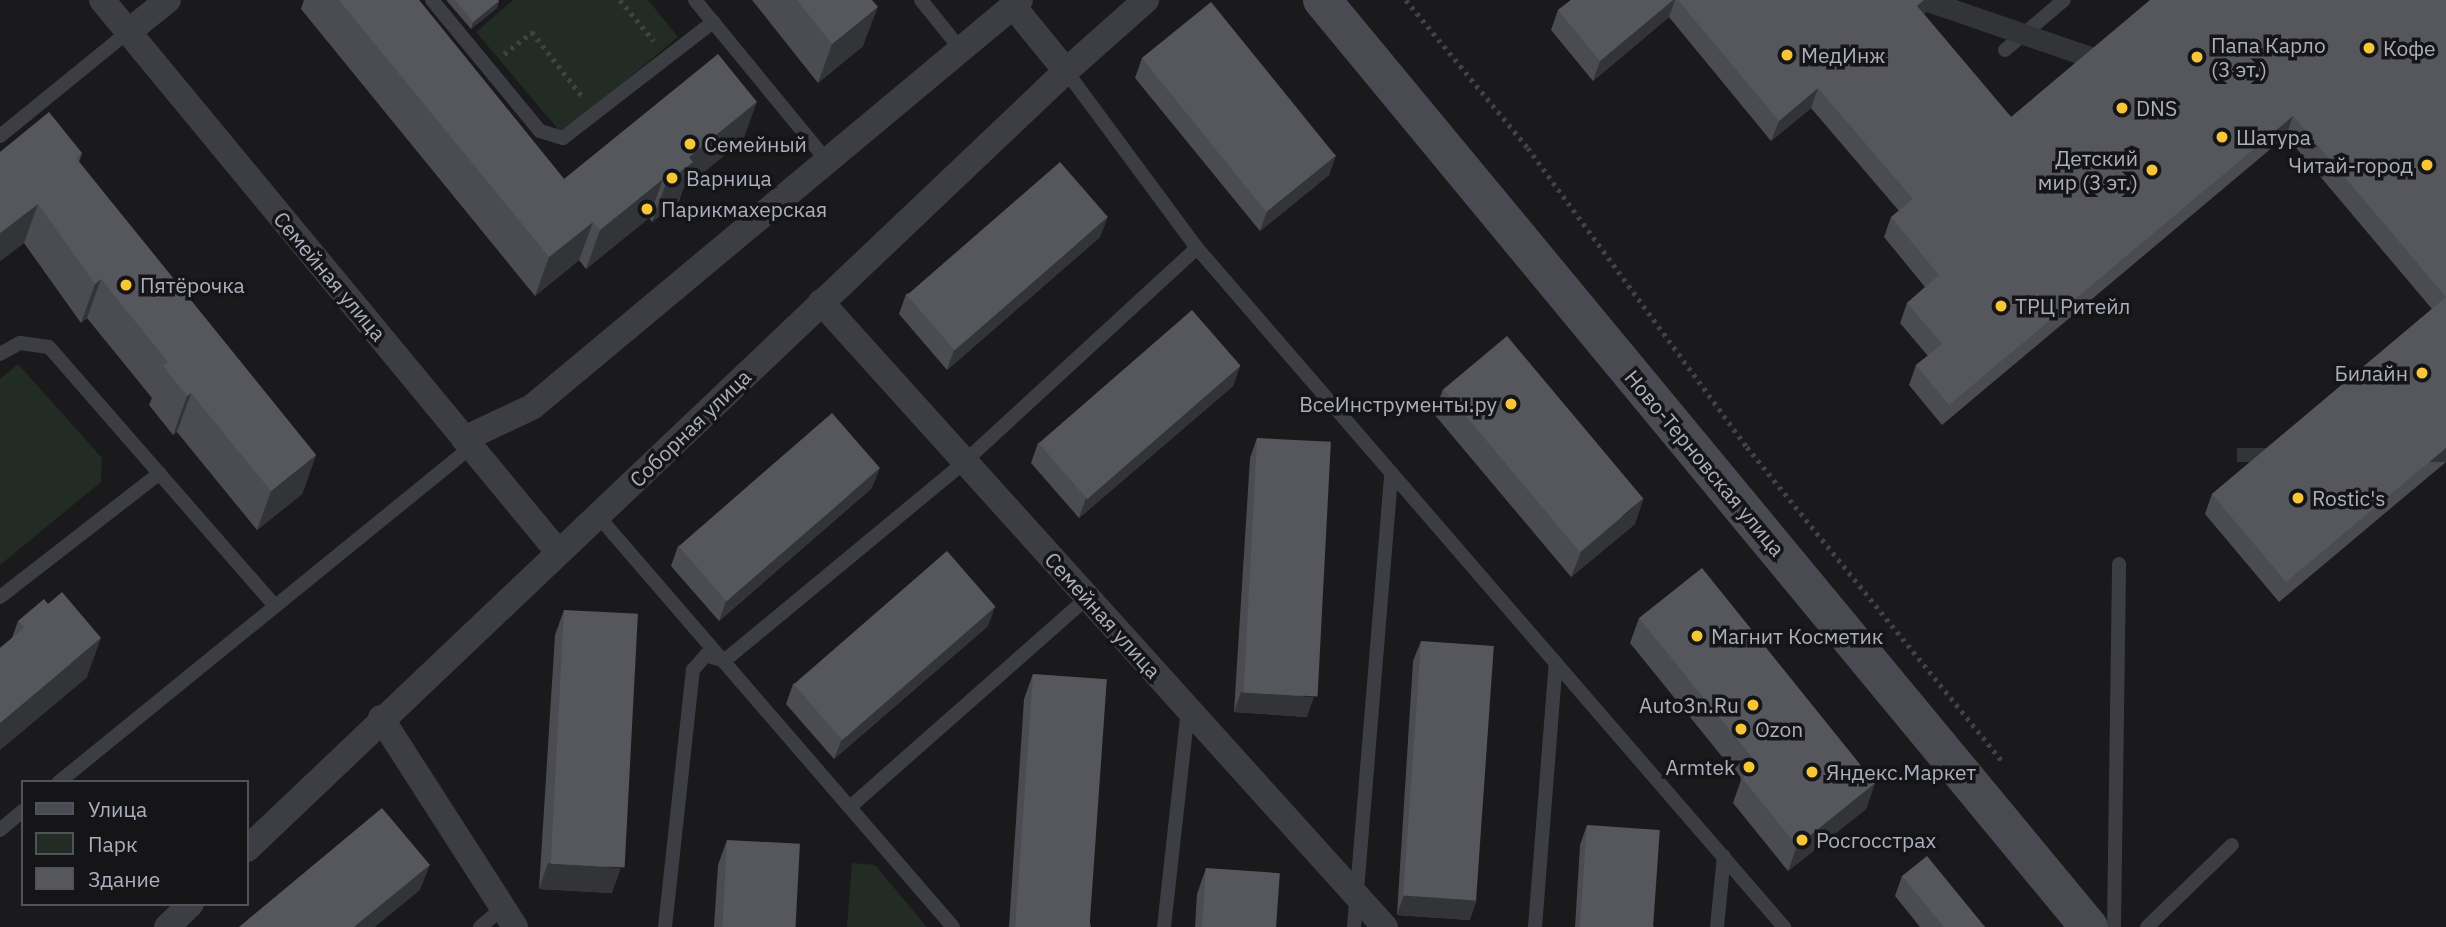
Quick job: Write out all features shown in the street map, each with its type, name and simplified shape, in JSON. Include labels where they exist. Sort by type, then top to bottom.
[{"type":"main road","name":"Ново-Терновская улица","points":[[1322,0],[2089,927]]},
{"type":"street","name":"Семейная улица","points":[[102,0],[559,553]]},
{"type":"street","points":[[128,32],[168,0]]},
{"type":"street","name":"Соборная улица","points":[[248,848],[821,302],[1066,71],[1146,0]]},
{"type":"street","points":[[468,443],[533,407],[962,51],[1014,2],[1066,71]]},
{"type":"street","name":"Семейная улица","points":[[821,302],[962,464],[1088,597],[1385,927]]},
{"type":"street","points":[[382,718],[509,917]]},
{"type":"street","points":[[167,927],[189,906]]},
{"type":"lane","points":[[432,0],[486,67],[551,137],[574,135],[713,22]]},
{"type":"lane","points":[[695,0],[828,162]]},
{"type":"lane","points":[[921,0],[962,51]]},
{"type":"lane","points":[[2005,50],[2064,0]]},
{"type":"lane","points":[[0,136],[128,32]]},
{"type":"lane","points":[[1066,71],[1197,247],[1784,927]]},
{"type":"lane","points":[[723,662],[962,464],[1197,247]]},
{"type":"lane","points":[[0,354],[20,344],[49,346],[275,606]]},
{"type":"lane","points":[[61,780],[275,606],[468,443]]},
{"type":"lane","points":[[0,597],[160,473]]},
{"type":"lane","points":[[1354,927],[1391,473]]},
{"type":"lane","points":[[598,516],[953,927]]},
{"type":"lane","points":[[2114,927],[2119,564]]},
{"type":"lane","points":[[849,807],[1088,597]]},
{"type":"lane","points":[[665,927],[693,670],[706,655],[723,662]]},
{"type":"lane","points":[[1535,927],[1556,663]]},
{"type":"lane","points":[[1164,927],[1188,709]]},
{"type":"lane","points":[[0,830],[21,813]]},
{"type":"lane","points":[[2147,927],[2232,845]]},
{"type":"lane","points":[[1717,927],[1724,856]]},
{"type":"lane","points":[[480,927],[509,917]]},
{"type":"path","points":[[1406,0],[1528,148],[1747,447],[2011,773]]},
{"type":"path","points":[[622,1],[668,58]]},
{"type":"path","points":[[486,67],[532,32],[598,116]]},
{"type":"green space","points":[[513,0],[648,0],[678,37],[562,134],[476,32]]},
{"type":"green space","points":[[18,364],[102,458],[101,482],[0,565],[0,379]]},
{"type":"green space","points":[[852,863],[875,865],[927,927],[847,927]]},
{"type":"building","points":[[339,0],[419,0],[564,179],[718,54],[757,102],[689,157],[693,162],[666,183],[663,179],[600,230],[593,222],[549,257]]},
{"type":"building","points":[[455,0],[498,0],[499,1],[473,22]]},
{"type":"building","points":[[797,0],[872,0],[878,7],[832,44]]},
{"type":"building","points":[[1571,0],[1673,0],[1600,61],[1558,10]]},
{"type":"building","name":"ТРЦ Ритейл","points":[[1678,0],[1924,0],[1917,6],[2011,117],[2150,0],[2446,0],[2446,297],[2293,116],[1949,405],[1916,365],[1942,344],[1907,303],[1939,275],[1891,217],[1913,199],[1818,88],[1779,121]]},
{"type":"building","points":[[1211,2],[1336,156],[1266,212],[1142,58]]},
{"type":"building","points":[[49,112],[82,153],[76,158],[316,455],[271,491],[191,393],[187,396],[163,366],[168,362],[101,279],[95,284],[38,204],[0,233],[0,152]]},
{"type":"building","points":[[1060,162],[1108,217],[955,350],[907,295]]},
{"type":"building","points":[[2446,297],[2446,448],[2286,582],[2212,494]]},
{"type":"building","points":[[1192,310],[1241,366],[1087,499],[1039,443]]},
{"type":"building","points":[[1507,336],[1643,498],[1580,552],[1443,389]]},
{"type":"building","points":[[832,413],[880,468],[727,601],[679,546]]},
{"type":"building","points":[[1257,438],[1331,442],[1318,697],[1244,693]]},
{"type":"building","points":[[947,551],[996,607],[842,740],[794,684]]},
{"type":"building","points":[[1702,568],[1875,783],[1797,846],[1742,778],[1758,765],[1639,618]]},
{"type":"building","points":[[62,592],[101,638],[0,723],[0,648],[24,628],[18,621],[44,599],[48,604]]},
{"type":"building","points":[[564,610],[638,614],[625,868],[551,864]]},
{"type":"building","points":[[1421,641],[1494,646],[1476,900],[1403,895]]},
{"type":"building","points":[[1033,674],[1107,679],[1089,927],[1015,927]]},
{"type":"building","points":[[382,808],[430,865],[354,927],[239,927]]},
{"type":"building","points":[[1587,825],[1660,830],[1653,927],[1580,927]]},
{"type":"building","points":[[727,840],[800,844],[796,927],[722,927]]},
{"type":"building","points":[[1927,856],[1985,927],[1944,927],[1902,876]]},
{"type":"building","points":[[1206,868],[1280,873],[1276,927],[1202,927]]},
{"type":"place","name":"Кофе","points":[[2369,48]]},
{"type":"place","name":"МедИнж","points":[[1787,55]]},
{"type":"place","name":"Папа Карло (3 эт.)","points":[[2197,57]]},
{"type":"place","name":"DNS","points":[[2122,108]]},
{"type":"place","name":"Шатура","points":[[2222,137]]},
{"type":"place","name":"Семейный","points":[[690,144]]},
{"type":"place","name":"Читай-город","points":[[2427,165]]},
{"type":"place","name":"Детский мир (3 эт.)","points":[[2152,170]]},
{"type":"place","name":"Варница","points":[[672,178]]},
{"type":"place","name":"Парикмахерская","points":[[647,209]]},
{"type":"place","name":"Пятёрочка","points":[[126,285]]},
{"type":"place","name":"ТРЦ Ритейл","points":[[2001,306]]},
{"type":"place","name":"Билайн","points":[[2422,373]]},
{"type":"place","name":"ВсеИнструменты.ру","points":[[1511,404]]},
{"type":"place","name":"Rostic's","points":[[2298,498]]},
{"type":"place","name":"Магнит Косметик","points":[[1697,636]]},
{"type":"place","name":"Auto3n.Ru","points":[[1753,705]]},
{"type":"place","name":"Ozon","points":[[1741,729]]},
{"type":"place","name":"Armtek","points":[[1749,767]]},
{"type":"place","name":"Яндекс.Маркет","points":[[1812,772]]},
{"type":"place","name":"Росгосстрах","points":[[1802,840]]}]
